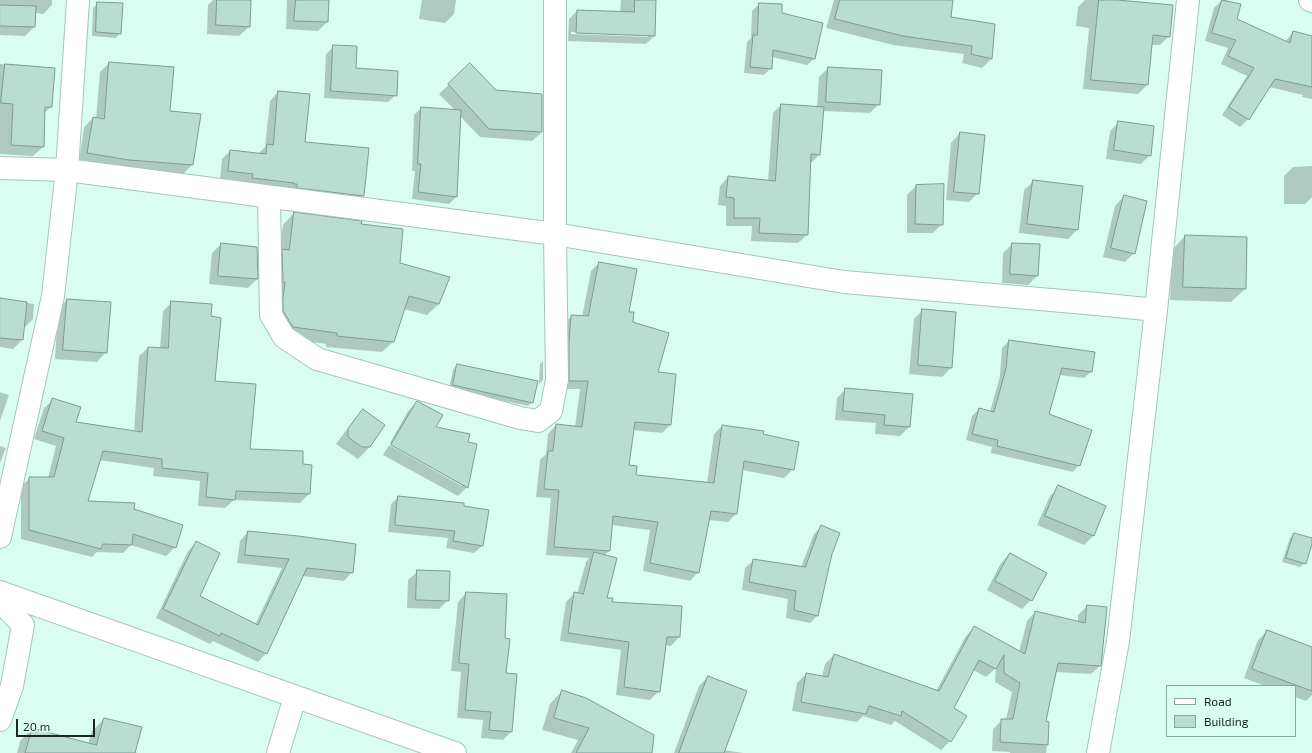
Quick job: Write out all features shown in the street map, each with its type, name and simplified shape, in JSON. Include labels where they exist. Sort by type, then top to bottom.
[{"type":"street","points":[[0,537],[53,296],[68,170],[78,0]]},
{"type":"street","points":[[269,197],[271,315],[284,337],[317,358],[520,418],[538,421],[550,411],[557,380],[554,234],[555,0]]},
{"type":"street","points":[[1098,753],[1118,641],[1156,310],[1188,0]]},
{"type":"street","points":[[0,168],[68,170],[554,234],[844,282],[1156,310]]},
{"type":"street","points":[[0,592],[455,753]]},
{"type":"street","points":[[0,601],[23,625],[12,686],[0,720]]},
{"type":"street","points":[[278,753],[295,697]]},
{"type":"building","points":[[217,0],[251,0],[250,27],[216,25]]},
{"type":"building","points":[[296,0],[329,0],[328,22],[294,21]]},
{"type":"building","points":[[635,0],[656,0],[655,36],[576,33],[577,10],[634,12]]},
{"type":"building","points":[[840,0],[953,0],[951,17],[995,24],[992,59],[971,54],[972,46],[903,36],[835,19]]},
{"type":"building","points":[[1099,0],[1117,0],[1173,5],[1170,37],[1153,35],[1148,85],[1091,80]]},
{"type":"building","points":[[1222,0],[1241,4],[1237,19],[1290,43],[1293,31],[1312,36],[1312,87],[1275,79],[1249,120],[1229,107],[1254,68],[1228,56],[1236,40],[1212,33]]},
{"type":"building","points":[[97,2],[123,3],[121,34],[96,32]]},
{"type":"building","points":[[759,3],[782,4],[782,13],[823,23],[815,59],[773,50],[772,69],[750,67],[753,35],[757,35]]},
{"type":"building","points":[[0,5],[36,6],[35,27],[0,26]]},
{"type":"building","points":[[333,45],[357,46],[356,68],[398,71],[397,96],[331,91]]},
{"type":"building","points":[[109,62],[174,67],[170,111],[201,114],[193,165],[129,160],[87,153],[93,117],[104,119]]},
{"type":"building","points":[[470,63],[496,90],[542,94],[542,132],[489,129],[448,84]]},
{"type":"building","points":[[5,64],[55,68],[52,107],[45,107],[44,147],[11,145],[13,104],[1,103]]},
{"type":"building","points":[[828,67],[882,70],[880,105],[826,102]]},
{"type":"building","points":[[278,91],[310,94],[305,142],[369,148],[364,196],[297,188],[297,184],[294,183],[252,178],[253,174],[228,171],[230,150],[266,154],[267,144],[273,145]]},
{"type":"building","points":[[781,104],[824,107],[820,155],[811,154],[808,235],[759,233],[760,218],[734,218],[734,198],[726,197],[728,176],[775,181]]},
{"type":"building","points":[[421,107],[461,110],[457,197],[418,192],[421,164],[418,164]]},
{"type":"building","points":[[1118,121],[1154,126],[1151,156],[1114,150]]},
{"type":"building","points":[[960,132],[985,135],[979,194],[954,192]]},
{"type":"building","points":[[1033,180],[1083,186],[1078,230],[1027,224]]},
{"type":"building","points":[[944,184],[943,225],[915,224],[916,185]]},
{"type":"building","points":[[1124,195],[1147,201],[1135,254],[1111,248]]},
{"type":"building","points":[[294,212],[362,221],[361,224],[403,229],[400,263],[450,277],[439,304],[409,296],[394,342],[337,336],[337,333],[293,327],[283,311],[285,282],[283,282],[282,249],[289,250]]},
{"type":"building","points":[[1185,235],[1247,237],[1246,289],[1183,287]]},
{"type":"building","points":[[221,243],[257,247],[258,279],[218,276]]},
{"type":"building","points":[[1012,243],[1040,244],[1038,276],[1010,274]]},
{"type":"building","points":[[599,262],[637,269],[629,312],[634,312],[633,322],[669,333],[658,372],[676,374],[671,425],[635,422],[629,465],[637,466],[636,475],[714,483],[722,425],[764,431],[763,434],[799,442],[794,470],[744,461],[737,514],[711,511],[699,573],[650,563],[658,522],[613,516],[610,551],[554,547],[559,490],[544,489],[548,451],[553,451],[556,424],[582,427],[588,381],[569,381],[571,315],[588,316]]},
{"type":"building","points":[[0,298],[27,302],[23,340],[0,338]]},
{"type":"building","points":[[67,299],[111,302],[107,353],[63,350]]},
{"type":"building","points":[[171,301],[212,304],[211,316],[221,318],[215,381],[256,384],[250,449],[303,451],[303,464],[312,465],[310,494],[236,491],[235,500],[206,497],[208,473],[162,468],[162,459],[103,451],[88,501],[135,503],[134,509],[183,525],[176,548],[133,534],[132,545],[103,544],[101,549],[29,530],[29,477],[54,477],[64,438],[42,431],[52,398],[81,407],[76,422],[142,432],[148,347],[168,348]]},
{"type":"building","points":[[922,309],[956,312],[952,368],[918,365]]},
{"type":"building","points":[[1009,340],[1095,352],[1092,372],[1062,368],[1049,414],[1092,430],[1080,466],[997,446],[998,440],[972,434],[979,408],[994,412],[1006,368]]},
{"type":"building","points":[[457,364],[538,381],[533,403],[453,385]]},
{"type":"building","points":[[845,388],[913,394],[910,427],[884,425],[885,415],[843,411]]},
{"type":"building","points":[[417,401],[443,415],[436,427],[470,434],[468,442],[477,444],[468,488],[391,445]]},
{"type":"building","points":[[363,409],[385,425],[370,447],[362,447],[348,437],[348,429]]},
{"type":"building","points":[[1058,485],[1106,506],[1094,536],[1045,516]]},
{"type":"building","points":[[398,496],[464,503],[464,506],[489,510],[483,546],[453,541],[455,531],[395,525]]},
{"type":"building","points":[[821,525],[840,533],[832,554],[818,616],[794,610],[796,591],[749,582],[753,559],[805,567]]},
{"type":"building","points":[[248,531],[356,544],[353,573],[307,568],[267,654],[221,633],[220,636],[163,609],[196,541],[220,553],[200,596],[258,625],[289,559],[245,555]]},
{"type":"building","points":[[1294,533],[1312,538],[1312,544],[1306,564],[1286,558]]},
{"type":"building","points":[[594,552],[617,558],[607,598],[613,598],[612,602],[682,606],[680,637],[667,637],[660,692],[624,687],[629,642],[568,633],[574,592],[583,594]]},
{"type":"building","points":[[1010,553],[1047,573],[1032,601],[995,581]]},
{"type":"building","points":[[417,570],[450,571],[449,601],[416,600]]},
{"type":"building","points":[[466,592],[507,594],[505,638],[510,639],[506,673],[517,674],[512,732],[489,730],[491,712],[465,710],[469,664],[459,663]]},
{"type":"building","points":[[1087,605],[1107,607],[1101,666],[1058,663],[1046,721],[1049,722],[1048,745],[1000,742],[1001,719],[1013,719],[1020,683],[1004,673],[1004,655],[996,669],[979,660],[954,708],[967,716],[951,742],[902,711],[901,716],[869,706],[866,714],[801,702],[806,673],[828,677],[834,654],[939,691],[974,626],[1025,654],[1035,611],[1085,623]]},
{"type":"building","points":[[1267,630],[1312,647],[1312,691],[1296,685],[1252,669]]},
{"type":"building","points":[[708,676],[747,691],[724,753],[679,753]]},
{"type":"building","points":[[562,690],[586,698],[654,735],[652,753],[576,753],[589,728],[554,718]]},
{"type":"building","points":[[104,718],[142,727],[135,753],[25,753],[32,728],[96,745]]}]
